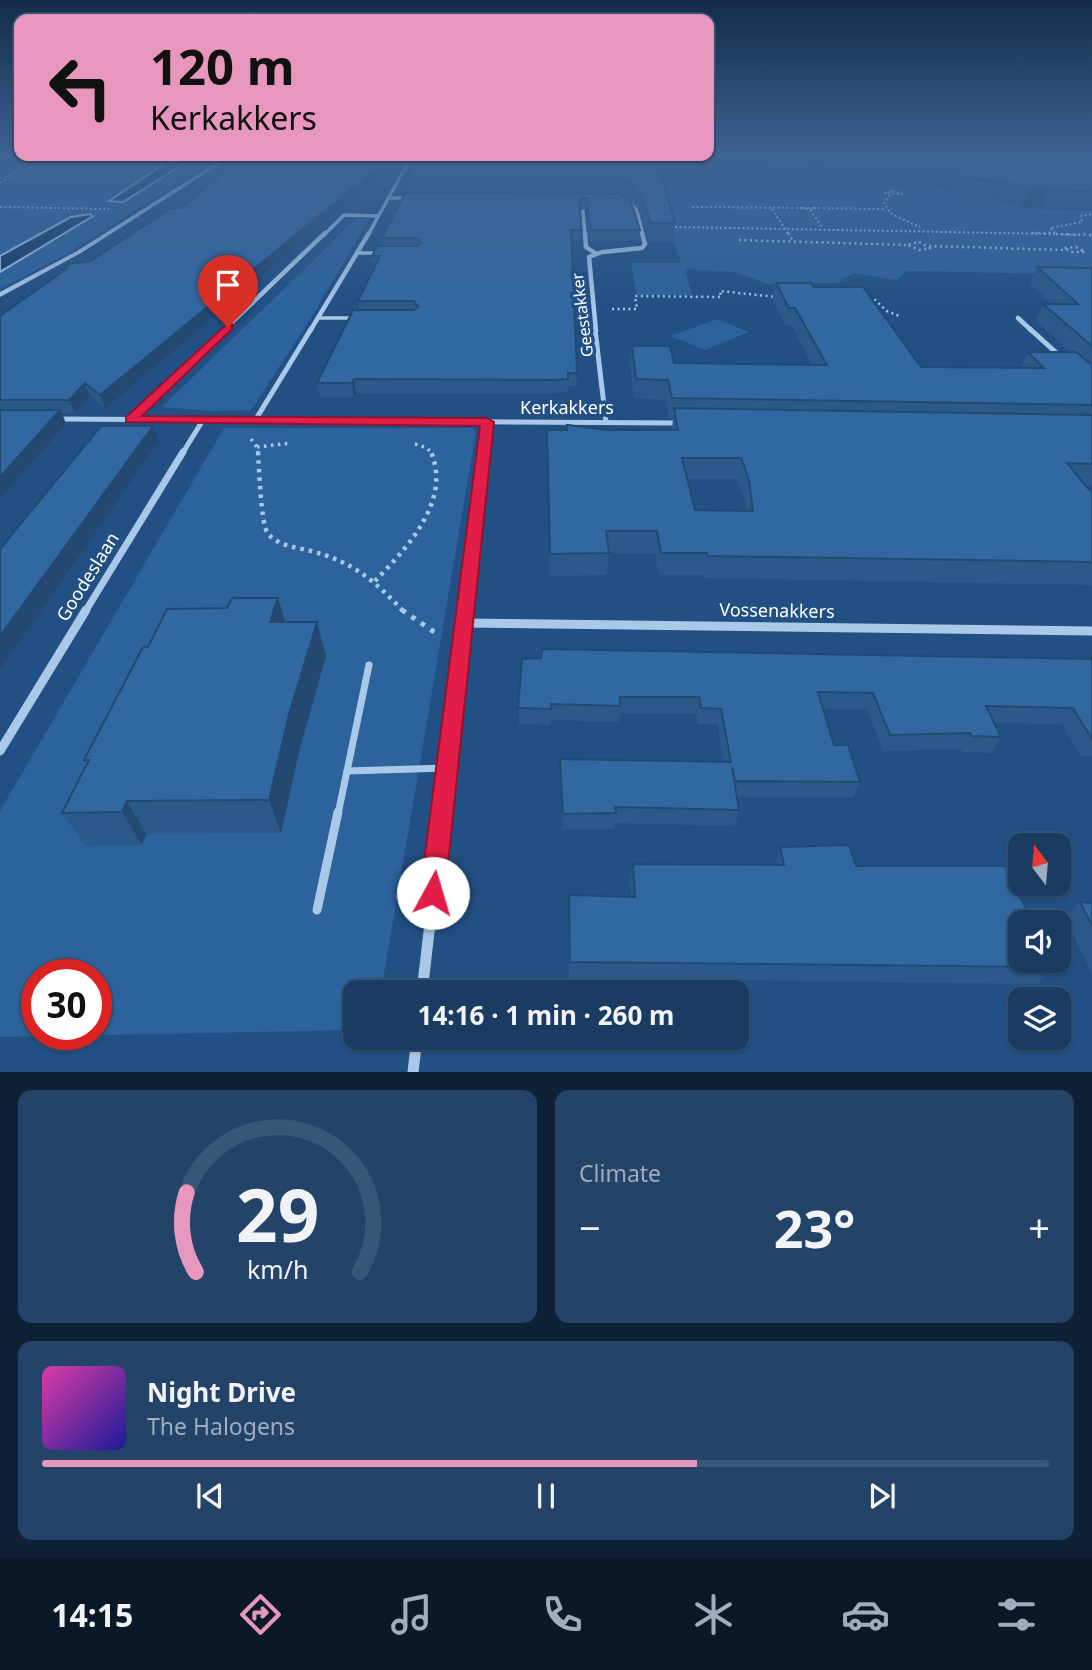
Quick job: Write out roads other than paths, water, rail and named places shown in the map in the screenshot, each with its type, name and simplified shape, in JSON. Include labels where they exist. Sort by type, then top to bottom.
[{"type":"street","points":[[0,295],[57,265],[147,209]]},
{"type":"street","points":[[256,419],[320,318],[381,209]]},
{"type":"street","name":"Geestakker","points":[[606,422],[588,263],[589,257],[596,253],[642,248],[645,244],[636,209]]},
{"type":"street","points":[[583,211],[586,247],[596,253]]},
{"type":"street","points":[[131,419],[344,215],[377,216]]},
{"type":"street","points":[[1018,318],[1063,359]]},
{"type":"street","name":"Kerkakkers","points":[[50,418],[690,423]]},
{"type":"street","name":"Goodeslaan","points":[[0,751],[203,420]]},
{"type":"street","points":[[423,980],[462,622],[487,422]]},
{"type":"street","name":"Vossenakkers","points":[[462,622],[1092,631]]},
{"type":"street","points":[[413,1072],[416,1050]]},
{"type":"lane","points":[[358,253],[382,253]]},
{"type":"lane","points":[[320,318],[361,318]]},
{"type":"lane","points":[[317,910],[369,665]]},
{"type":"lane","points":[[347,771],[446,768]]}]
